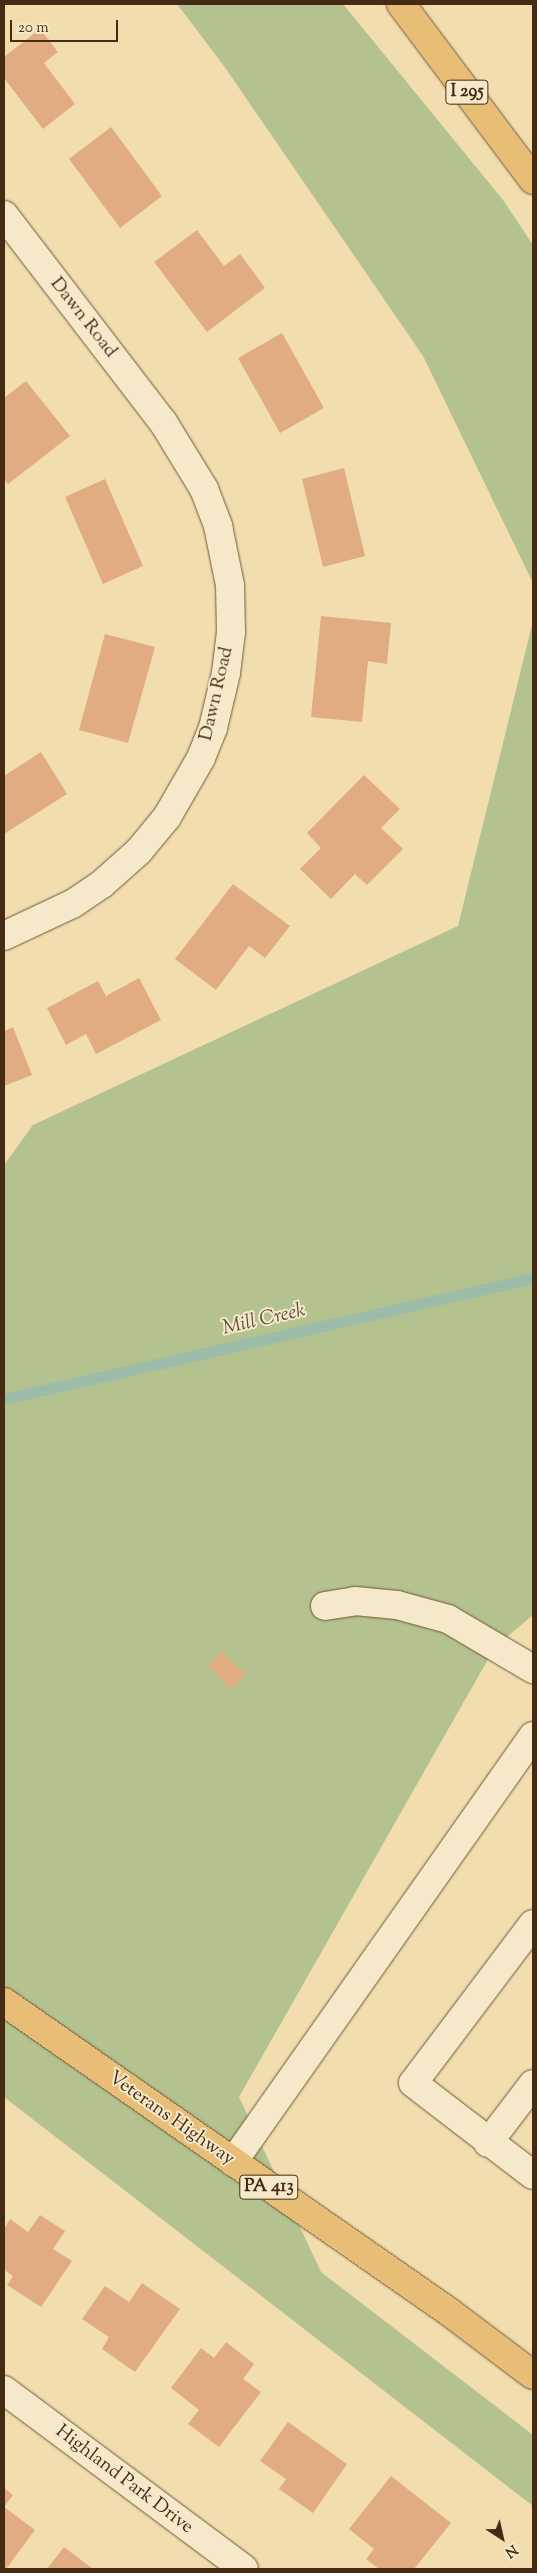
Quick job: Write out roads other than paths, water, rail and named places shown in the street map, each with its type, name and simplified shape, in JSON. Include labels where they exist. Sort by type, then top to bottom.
[{"type":"main road","name":"I 295","points":[[401,4],[533,180]]},
{"type":"main road","name":"Veterans Highway","points":[[4,2002],[448,2311],[533,2375]]},
{"type":"street","name":"Dawn Road","points":[[4,215],[164,422],[204,489],[218,526],[230,585],[231,632],[226,674],[213,728],[202,758],[167,817],[139,851],[102,884],[72,904],[4,936]]},
{"type":"street","points":[[325,1606],[355,1601],[397,1605],[448,1619],[533,1669]]},
{"type":"street","points":[[233,2162],[533,1736]]},
{"type":"street","points":[[533,1924],[413,2083],[488,2143],[533,2175]]},
{"type":"street","points":[[488,2143],[533,2084]]},
{"type":"street","name":"Highland Park Drive","points":[[4,2390],[244,2569]]},
{"type":"waterway","name":"Mill Creek","points":[[4,1399],[533,1278]]}]
